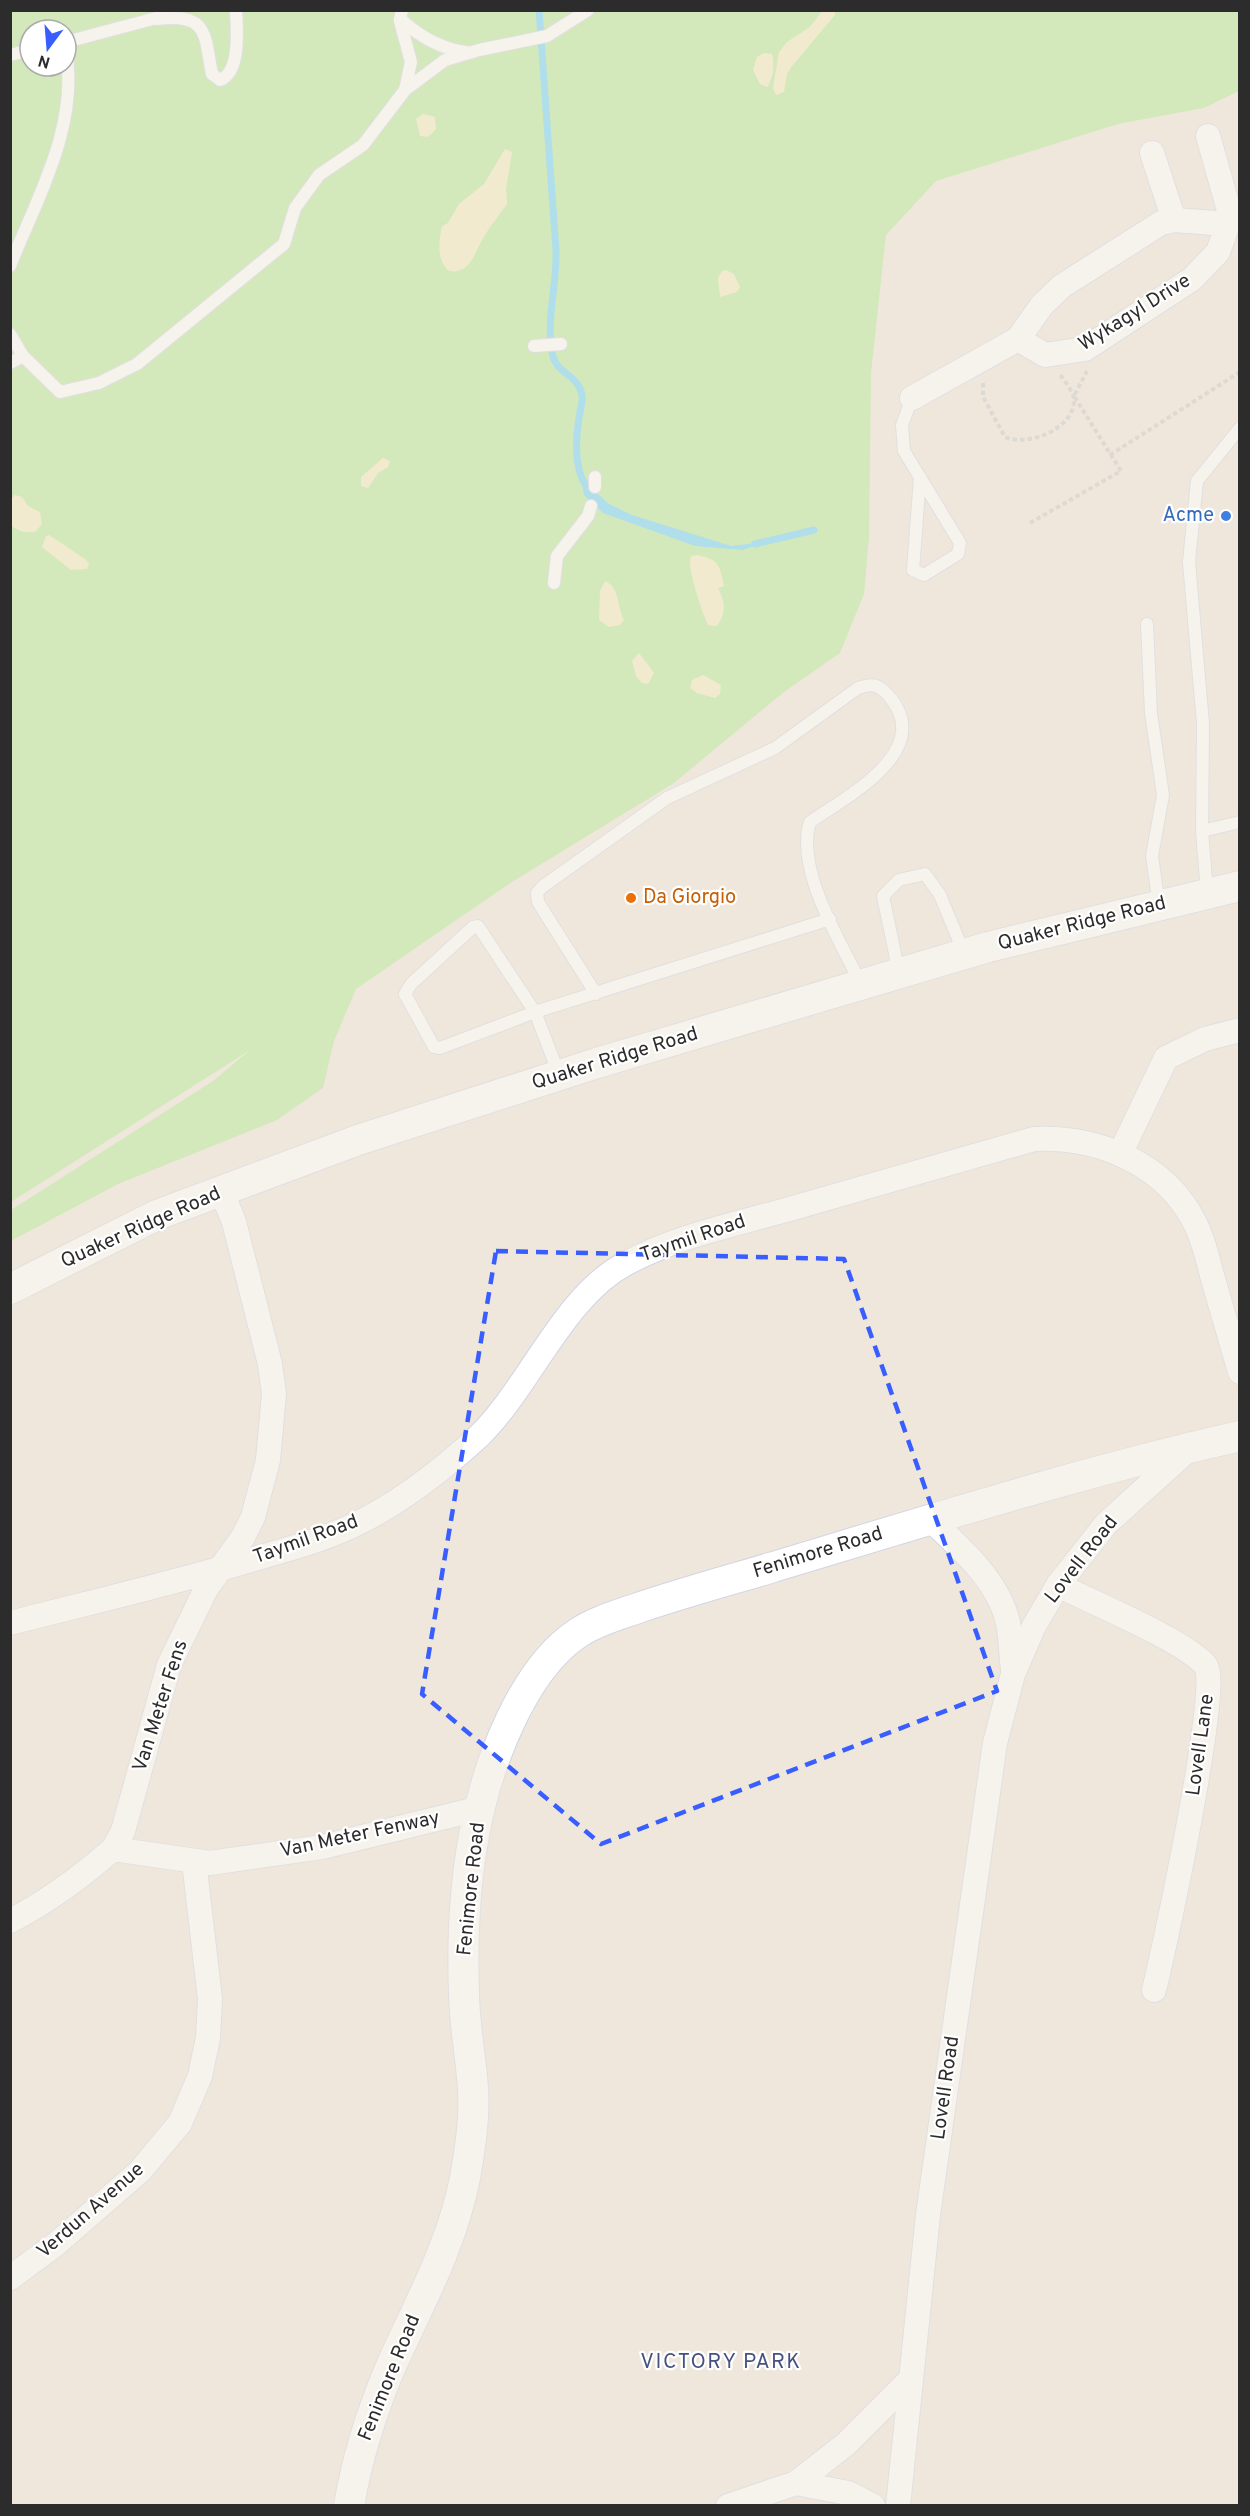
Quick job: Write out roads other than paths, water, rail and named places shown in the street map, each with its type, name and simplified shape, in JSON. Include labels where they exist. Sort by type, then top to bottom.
[{"type":"street","points":[[912,398],[1018,339],[1042,305],[1062,286],[1161,223],[1174,220],[1233,220],[1208,136]]},
{"type":"street","points":[[1152,153],[1174,220]]},
{"type":"street","name":"Wykagyl Drive","points":[[1018,339],[1045,355],[1085,349],[1192,279],[1218,252],[1233,220]]},
{"type":"street","name":"Quaker Ridge Road","points":[[10,1289],[157,1215],[358,1140],[560,1075],[964,954],[1239,886]]},
{"type":"street","points":[[1120,1154],[1166,1058],[1205,1039],[1239,1030]]},
{"type":"street","name":"Taymil Road","points":[[10,1623],[219,1569],[317,1540],[352,1526],[422,1483],[456,1456],[493,1421],[579,1303],[599,1282],[623,1264],[689,1237],[1034,1140],[1059,1138],[1082,1141],[1120,1154],[1139,1164],[1168,1186],[1194,1221],[1201,1235],[1239,1372]]},
{"type":"street","name":"Van Meter Fens","points":[[113,1849],[123,1831],[169,1665],[189,1620],[219,1569],[243,1537],[254,1517],[264,1485],[274,1394],[254,1299],[234,1222],[221,1190]]},
{"type":"street","name":"Lovell Road","points":[[898,2505],[928,2215],[995,1743],[1013,1674],[1034,1626],[1058,1585],[1106,1524],[1191,1447],[1239,1436]]},
{"type":"street","name":"Fenimore Road","points":[[349,2505],[368,2424],[391,2367],[440,2262],[459,2205],[465,2175],[473,2093],[464,1995],[465,1919],[475,1830],[502,1739],[522,1697],[540,1669],[577,1633],[607,1619],[667,1598],[931,1520],[1191,1447]]},
{"type":"street","name":"Lovell Road","points":[[931,1520],[977,1565],[1002,1605],[1009,1626],[1013,1674]]},
{"type":"street","name":"Lovell Lane","points":[[1058,1585],[1176,1645],[1198,1658],[1208,1669],[1210,1688],[1194,1795],[1154,1990]]},
{"type":"street","name":"Van Meter Fenway","points":[[113,1849],[210,1863],[322,1847],[481,1808]]},
{"type":"street","points":[[10,1921],[40,1905],[77,1880],[113,1849]]},
{"type":"street","name":"Verdun Avenue","points":[[10,2278],[56,2244],[140,2171],[180,2123],[200,2076],[208,2038],[210,1999],[195,1861]]},
{"type":"street","points":[[728,2505],[796,2483],[846,2444],[910,2380]]},
{"type":"street","points":[[796,2483],[848,2493],[873,2505]]},
{"type":"lane","points":[[157,19],[176,10]]},
{"type":"lane","points":[[78,39],[157,19],[174,17],[196,24],[205,33],[212,74],[220,80],[226,78],[231,70],[235,54],[236,10]]},
{"type":"lane","points":[[10,334],[23,356],[60,392],[99,383],[137,364],[284,244],[294,208],[319,175],[363,145],[405,90],[445,60],[471,52],[547,36],[588,10]]},
{"type":"lane","points":[[399,13],[412,31],[443,47],[471,52]]},
{"type":"lane","points":[[399,13],[411,62],[405,90]]},
{"type":"lane","points":[[10,266],[60,140],[70,92],[69,78]]},
{"type":"lane","points":[[534,346],[561,344]]},
{"type":"lane","points":[[10,363],[23,356]]},
{"type":"lane","points":[[912,398],[902,425],[904,451],[920,477],[960,543],[958,554],[924,575],[913,570],[920,477]]},
{"type":"lane","points":[[1207,894],[1202,831],[1203,724],[1189,562],[1197,481],[1239,428]]},
{"type":"lane","points":[[554,583],[557,556],[588,516],[591,506]]},
{"type":"lane","points":[[1147,624],[1151,713],[1163,795],[1152,856],[1159,905]]},
{"type":"lane","points":[[596,993],[538,902],[537,892],[542,886],[667,798],[775,748],[858,688],[870,684],[879,686],[894,703],[900,721],[901,735],[890,763],[810,822],[806,833],[812,876],[861,985]]},
{"type":"lane","points":[[1202,831],[1239,822]]},
{"type":"lane","points":[[899,973],[883,896],[899,880],[925,874],[940,895],[964,954]]},
{"type":"lane","points":[[560,1075],[535,1012],[478,926],[473,927],[411,984],[405,994],[434,1047],[440,1048],[535,1012],[830,919]]},
{"type":"water","points":[[581,479],[609,504],[632,515],[731,546],[764,542],[743,550],[695,546],[603,513],[584,495]]},
{"type":"waterway","points":[[539,10],[556,251],[551,343],[555,362],[572,378],[580,388],[582,395],[577,452],[579,469],[585,484]]},
{"type":"waterway","points":[[755,544],[814,530]]},
{"type":"place","name":"Acme","points":[[1226,516]]},
{"type":"place","name":"Da Giorgio","points":[[631,898]]},
{"type":"district","name":"VICTORY PARK","points":[[721,2362]]}]
